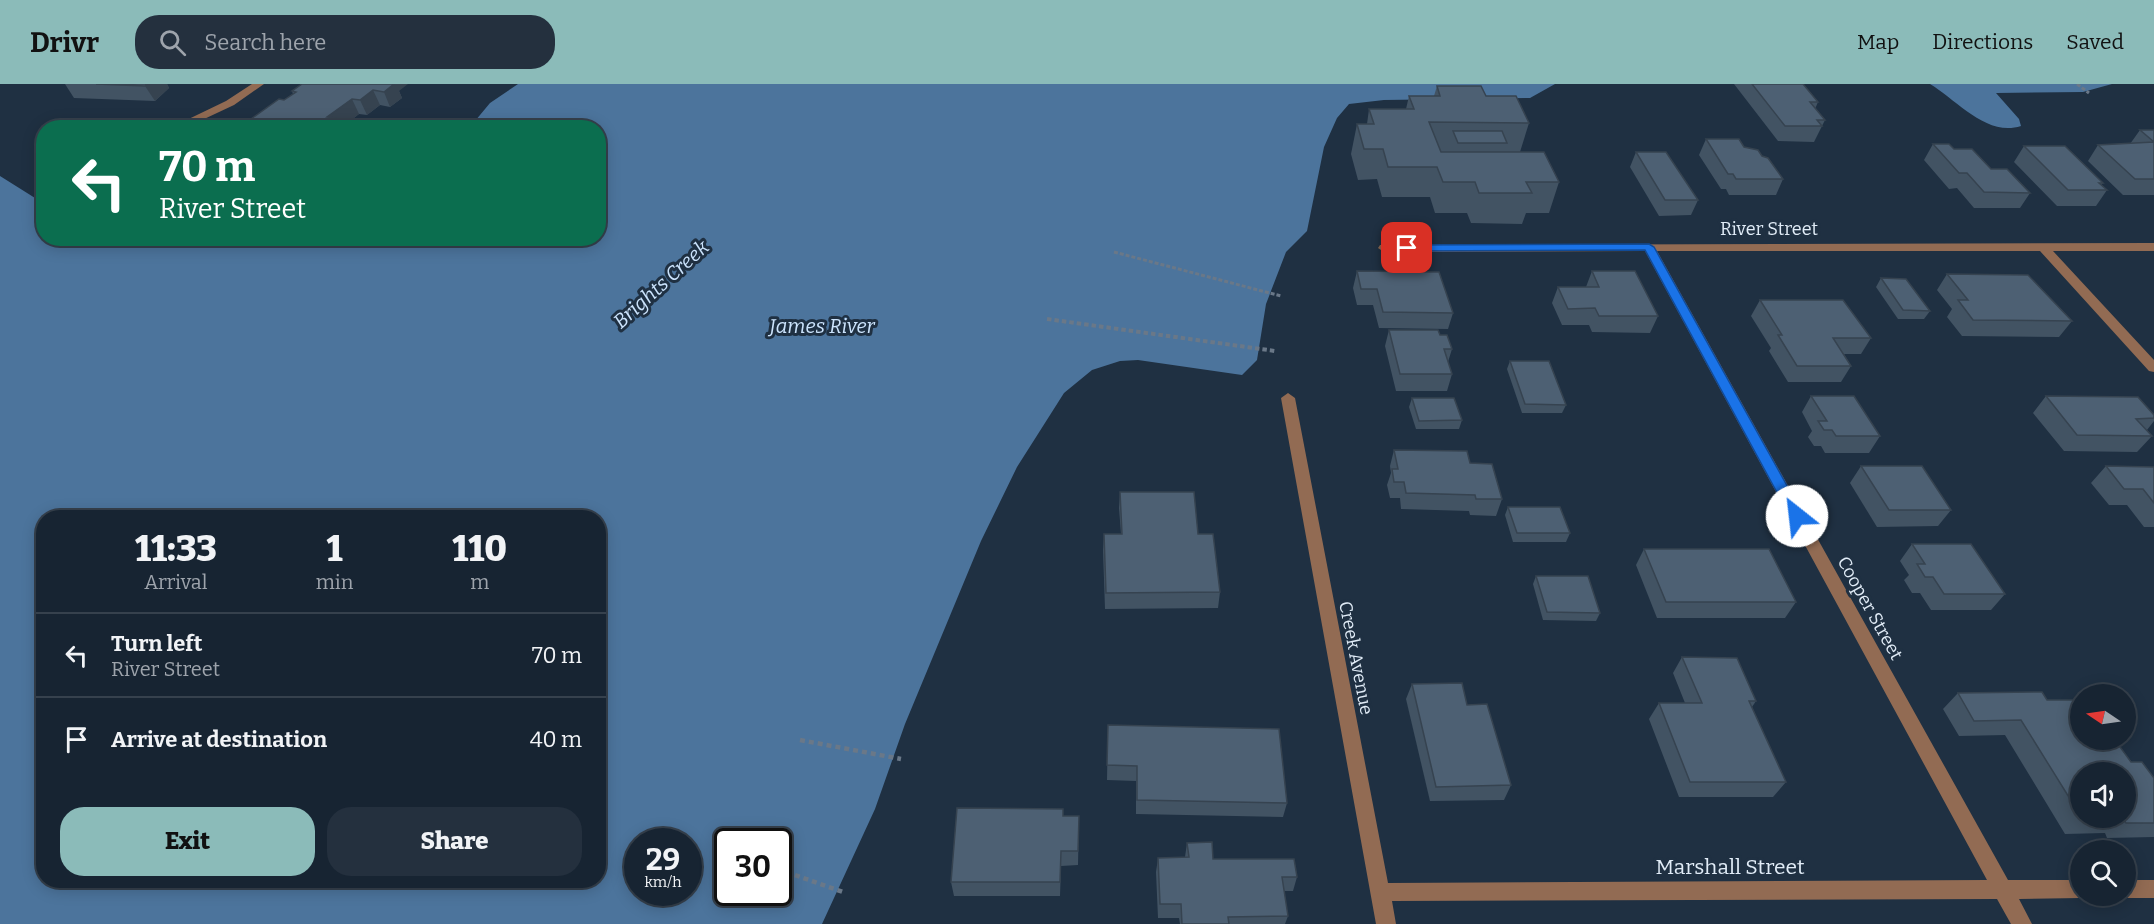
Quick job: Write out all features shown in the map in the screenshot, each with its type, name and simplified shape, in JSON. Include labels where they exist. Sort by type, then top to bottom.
[{"type":"street","points":[[193,120],[230,103],[259,84]]},
{"type":"street","name":"Cooper Street","points":[[1649,247],[2022,924]]},
{"type":"street","name":"River Street","points":[[1384,248],[2154,247]]},
{"type":"street","points":[[2043,248],[2154,368]]},
{"type":"street","name":"Creek Avenue","points":[[1288,398],[1386,924]]},
{"type":"street","points":[[2136,889],[2154,888]]},
{"type":"street","name":"Marshall Street","points":[[1380,892],[2070,889]]},
{"type":"path","points":[[2077,84],[2089,93]]},
{"type":"path","points":[[1114,252],[1281,296]]},
{"type":"path","points":[[1047,319],[1275,351]]},
{"type":"path","points":[[800,740],[901,759]]},
{"type":"path","points":[[792,874],[843,892]]},
{"type":"water","name":"James River","points":[[518,84],[1555,84],[1530,98],[1384,100],[1349,104],[1337,118],[1324,147],[1307,231],[1286,252],[1266,304],[1257,360],[1242,375],[1138,360],[1120,361],[1092,370],[1064,393],[1017,467],[981,541],[905,724],[875,809],[822,924],[0,924],[0,176],[36,199],[36,246],[606,246],[606,120],[476,120],[490,103]]},
{"type":"water","points":[[1930,84],[2112,84],[2083,92],[1996,93],[2019,119],[2021,126],[2008,128],[1984,122]]},
{"type":"building","points":[[96,84],[147,84],[145,86]]},
{"type":"building","points":[[302,84],[394,84],[384,92],[373,90],[360,100],[352,99],[327,117],[335,118],[333,120],[251,119],[279,99],[284,100],[296,92],[292,91]]},
{"type":"building","points":[[1752,84],[1803,84],[1818,102],[1810,102],[1825,120],[1817,120],[1822,126],[1785,126]]},
{"type":"building","points":[[1437,86],[1481,86],[1486,96],[1516,96],[1529,123],[1429,122],[1441,152],[1544,152],[1559,182],[1526,182],[1532,193],[1479,193],[1475,182],[1443,182],[1437,167],[1388,167],[1383,149],[1364,149],[1357,124],[1374,124],[1369,109],[1414,109],[1409,96],[1440,96]]},
{"type":"building","points":[[2140,130],[2154,130],[2154,142]]},
{"type":"building","points":[[1453,131],[1502,131],[1507,143],[1458,143]]},
{"type":"building","points":[[1706,139],[1739,139],[1744,147],[1758,150],[1762,156],[1768,158],[1783,179],[1736,179],[1733,174],[1728,174]]},
{"type":"building","points":[[2154,142],[2154,179],[2135,179],[2098,145]]},
{"type":"building","points":[[1933,144],[1949,144],[1954,149],[1972,149],[1991,169],[2007,169],[2030,193],[1984,192],[1967,173],[1959,173]]},
{"type":"building","points":[[2024,146],[2065,146],[2103,183],[2099,183],[2107,190],[2068,190]]},
{"type":"building","points":[[1636,152],[1666,152],[1698,200],[1665,200]]},
{"type":"building","points":[[1357,271],[1439,272],[1453,313],[1383,312],[1377,289],[1361,289]]},
{"type":"building","points":[[1592,271],[1635,271],[1658,316],[1599,316],[1595,308],[1568,309],[1558,287],[1599,287]]},
{"type":"building","points":[[1947,274],[2028,275],[2072,321],[1973,320],[1958,300],[1968,300]]},
{"type":"building","points":[[1881,278],[1906,279],[1930,311],[1903,310]]},
{"type":"building","points":[[1760,300],[1843,300],[1871,338],[1833,338],[1851,366],[1797,366],[1778,335],[1782,335]]},
{"type":"building","points":[[1389,330],[1438,330],[1440,335],[1447,335],[1452,349],[1444,349],[1452,374],[1400,374]]},
{"type":"building","points":[[1510,361],[1549,361],[1566,405],[1525,404]]},
{"type":"building","points":[[1811,396],[1854,396],[1880,436],[1836,436],[1832,430],[1824,430],[1818,421],[1827,421]]},
{"type":"building","points":[[2046,396],[2138,397],[2154,415],[2154,418],[2136,419],[2152,436],[2077,435]]},
{"type":"building","points":[[1412,398],[1454,398],[1462,420],[1419,421]]},
{"type":"building","points":[[1394,450],[1467,451],[1470,463],[1492,464],[1502,499],[1476,499],[1475,495],[1406,493],[1404,482],[1394,482],[1392,469],[1398,469]]},
{"type":"building","points":[[1861,466],[1922,466],[1951,510],[1889,510]]},
{"type":"building","points":[[2106,466],[2154,467],[2154,503],[2143,489],[2124,489]]},
{"type":"building","points":[[1120,492],[1194,492],[1198,534],[1213,534],[1220,592],[1106,593],[1104,534],[1122,534]]},
{"type":"building","points":[[1508,507],[1560,507],[1570,533],[1517,533]]},
{"type":"building","points":[[1912,544],[1971,544],[2005,594],[1944,594],[1933,577],[1925,577],[1917,564],[1925,564]]},
{"type":"building","points":[[1644,549],[1769,549],[1796,602],[1666,602]]},
{"type":"building","points":[[1536,576],[1588,576],[1600,613],[1547,612]]},
{"type":"building","points":[[1682,657],[1737,658],[1756,701],[1749,701],[1786,782],[1690,782],[1659,703],[1702,703]]},
{"type":"building","points":[[1462,683],[1467,705],[1487,704],[1511,785],[1436,787],[1412,684]]},
{"type":"building","points":[[2042,692],[2047,700],[2070,700],[2070,750],[2122,750],[2131,762],[2070,762],[2070,799],[2021,720],[1974,721],[1958,693]]},
{"type":"building","points":[[1108,725],[1279,729],[1287,803],[1137,800],[1137,766],[1107,765]]},
{"type":"building","points":[[2136,762],[2142,762],[2154,778],[2154,823],[2136,823]]},
{"type":"building","points":[[957,808],[1063,809],[1063,816],[1079,816],[1078,851],[1061,851],[1060,882],[951,882]]},
{"type":"building","points":[[1212,842],[1213,859],[1294,859],[1297,877],[1282,877],[1288,916],[1228,917],[1229,924],[1182,924],[1181,904],[1160,904],[1158,858],[1189,857],[1187,843]]},
{"type":"route","points":[[1407,248],[1649,247],[1797,516]]},
{"type":"water label","name":"Brights Creek","points":[[661,284]]}]
